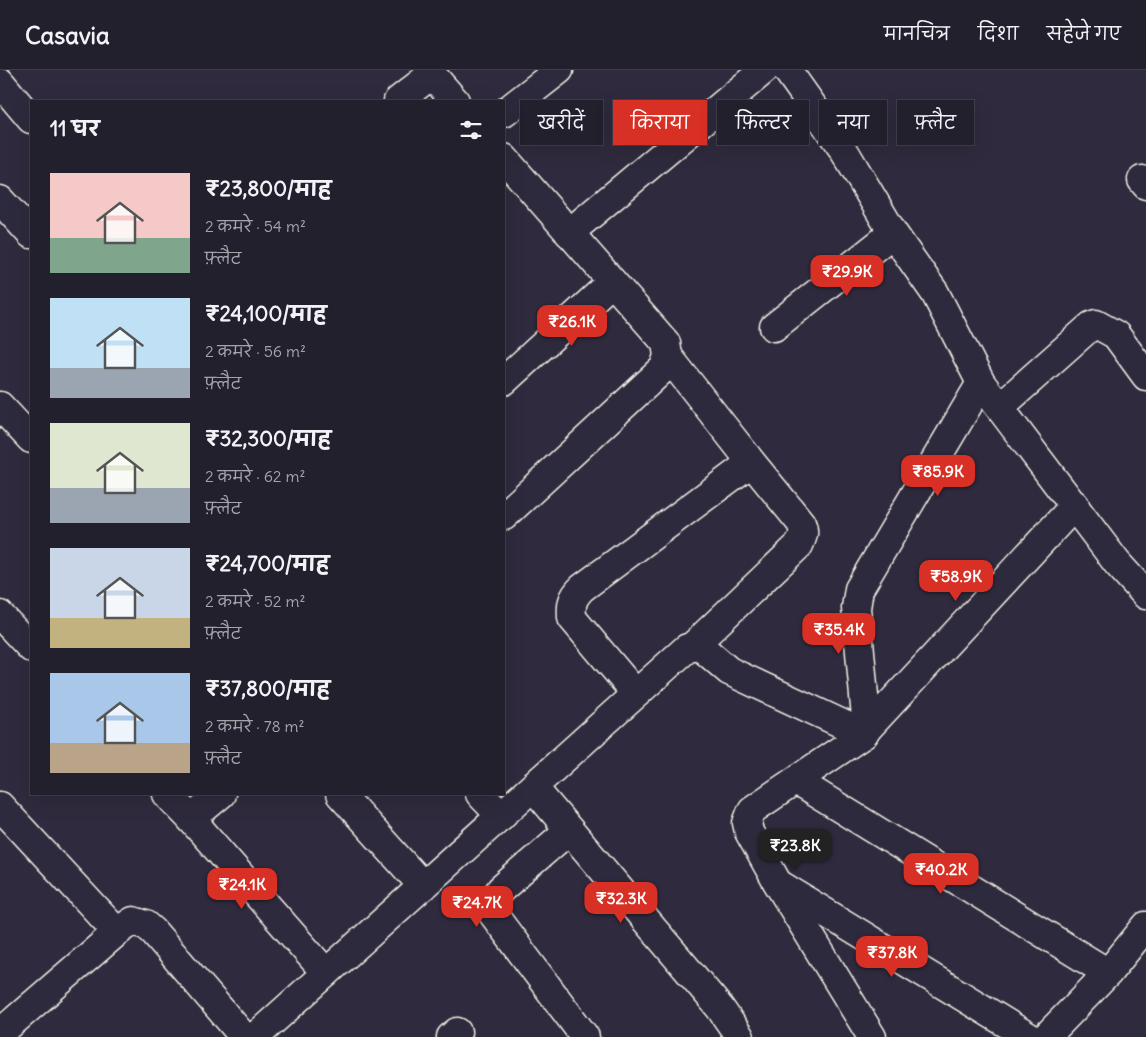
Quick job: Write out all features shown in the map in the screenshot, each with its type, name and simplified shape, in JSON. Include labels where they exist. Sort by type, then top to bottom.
[{"type":"street","points":[[505,113],[559,70]]},
{"type":"street","points":[[569,233],[764,70]]},
{"type":"street","points":[[787,70],[843,149],[894,234],[935,293],[981,383],[1117,562],[1146,595]]},
{"type":"street","points":[[399,100],[430,72],[454,100]]},
{"type":"street","points":[[0,82],[30,118]]},
{"type":"street","points":[[505,159],[666,343],[668,356],[664,368],[505,515]]},
{"type":"street","points":[[0,200],[30,233]]},
{"type":"street","points":[[774,327],[894,234]]},
{"type":"street","points":[[505,380],[612,282]]},
{"type":"street","points":[[1000,407],[1090,326],[1096,324],[1116,335],[1146,376]]},
{"type":"street","points":[[255,1037],[687,648],[692,646],[799,545],[804,530],[801,523],[668,356]]},
{"type":"street","points":[[866,731],[856,608],[859,589],[981,383]]},
{"type":"street","points":[[0,406],[30,438]]},
{"type":"street","points":[[636,694],[572,618],[571,607],[573,597],[582,588],[745,467],[748,458]]},
{"type":"street","points":[[872,1037],[777,882],[749,832],[748,817],[752,810],[866,731],[1075,505]]},
{"type":"street","points":[[0,615],[28,638]]},
{"type":"street","points":[[692,646],[700,646],[706,650],[729,671],[866,731]]},
{"type":"street","points":[[796,781],[1108,973]]},
{"type":"street","points":[[534,787],[720,1008],[740,1037]]},
{"type":"street","points":[[168,795],[326,973]]},
{"type":"street","points":[[191,819],[219,795]]},
{"type":"street","points":[[341,795],[422,886]]},
{"type":"street","points":[[481,795],[501,816]]},
{"type":"street","points":[[0,806],[117,932]]},
{"type":"street","points":[[569,830],[501,889],[493,900],[491,907],[493,914],[584,1037]]},
{"type":"street","points":[[777,882],[1029,1037]]},
{"type":"street","points":[[0,1032],[117,932],[133,921],[146,925],[244,1037]]},
{"type":"street","points":[[1046,1037],[1108,973],[1146,926]]}]
